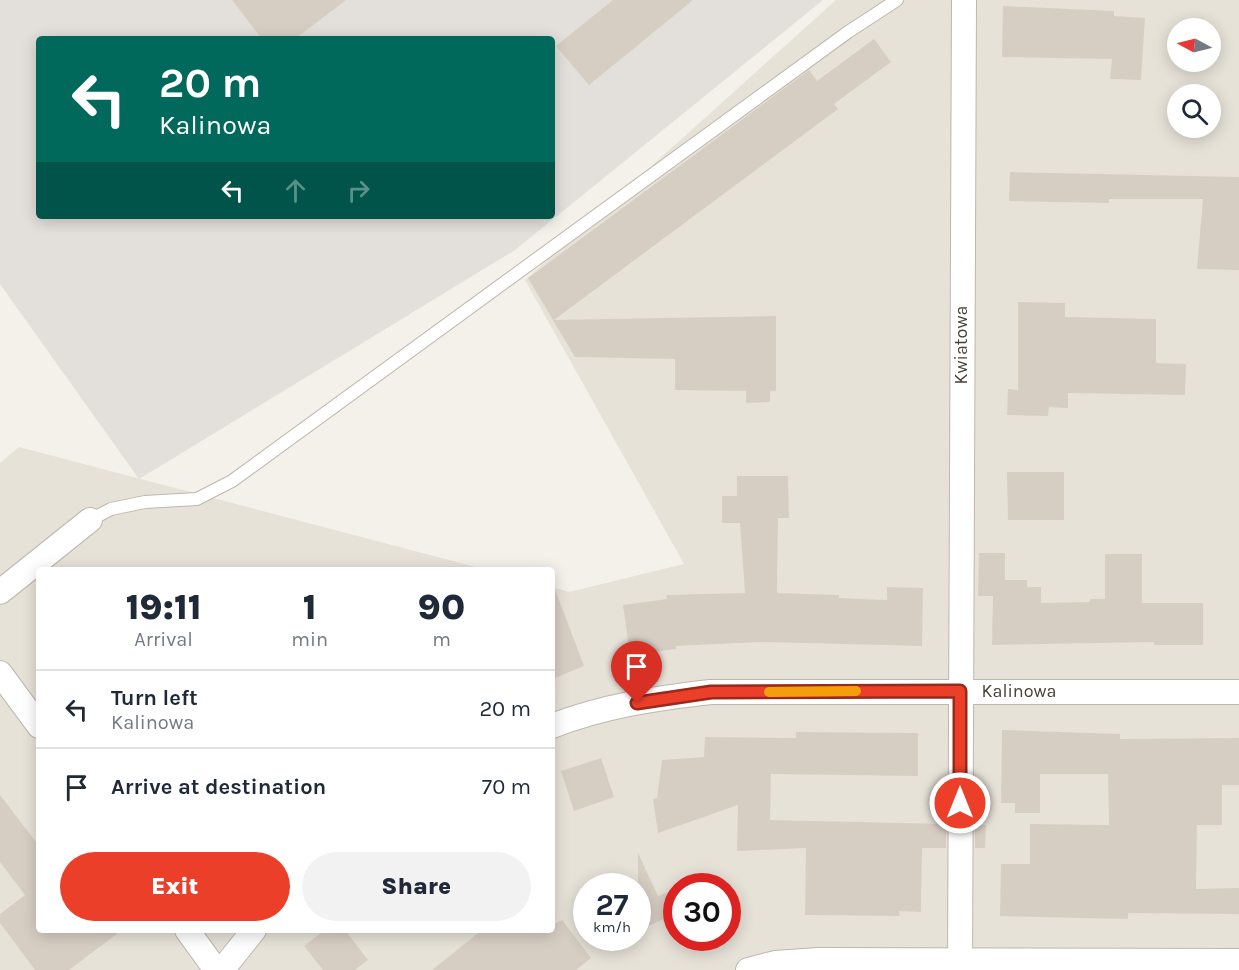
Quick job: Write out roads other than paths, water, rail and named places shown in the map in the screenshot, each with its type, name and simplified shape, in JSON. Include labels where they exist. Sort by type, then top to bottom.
[{"type":"street","name":"Kwiatowa","points":[[960,965],[964,0]]},
{"type":"street","points":[[0,592],[90,520]]},
{"type":"street","points":[[0,673],[36,722]]},
{"type":"street","name":"Kalinowa","points":[[555,725],[577,716],[657,698],[711,692],[1239,692]]},
{"type":"street","points":[[189,933],[216,970]]},
{"type":"street","points":[[222,970],[252,933]]},
{"type":"street","points":[[748,970],[775,963],[818,960],[960,965],[1239,961]]},
{"type":"lane","points":[[90,520],[111,509],[123,506],[145,502],[196,499],[231,481],[848,32],[897,0]]}]
